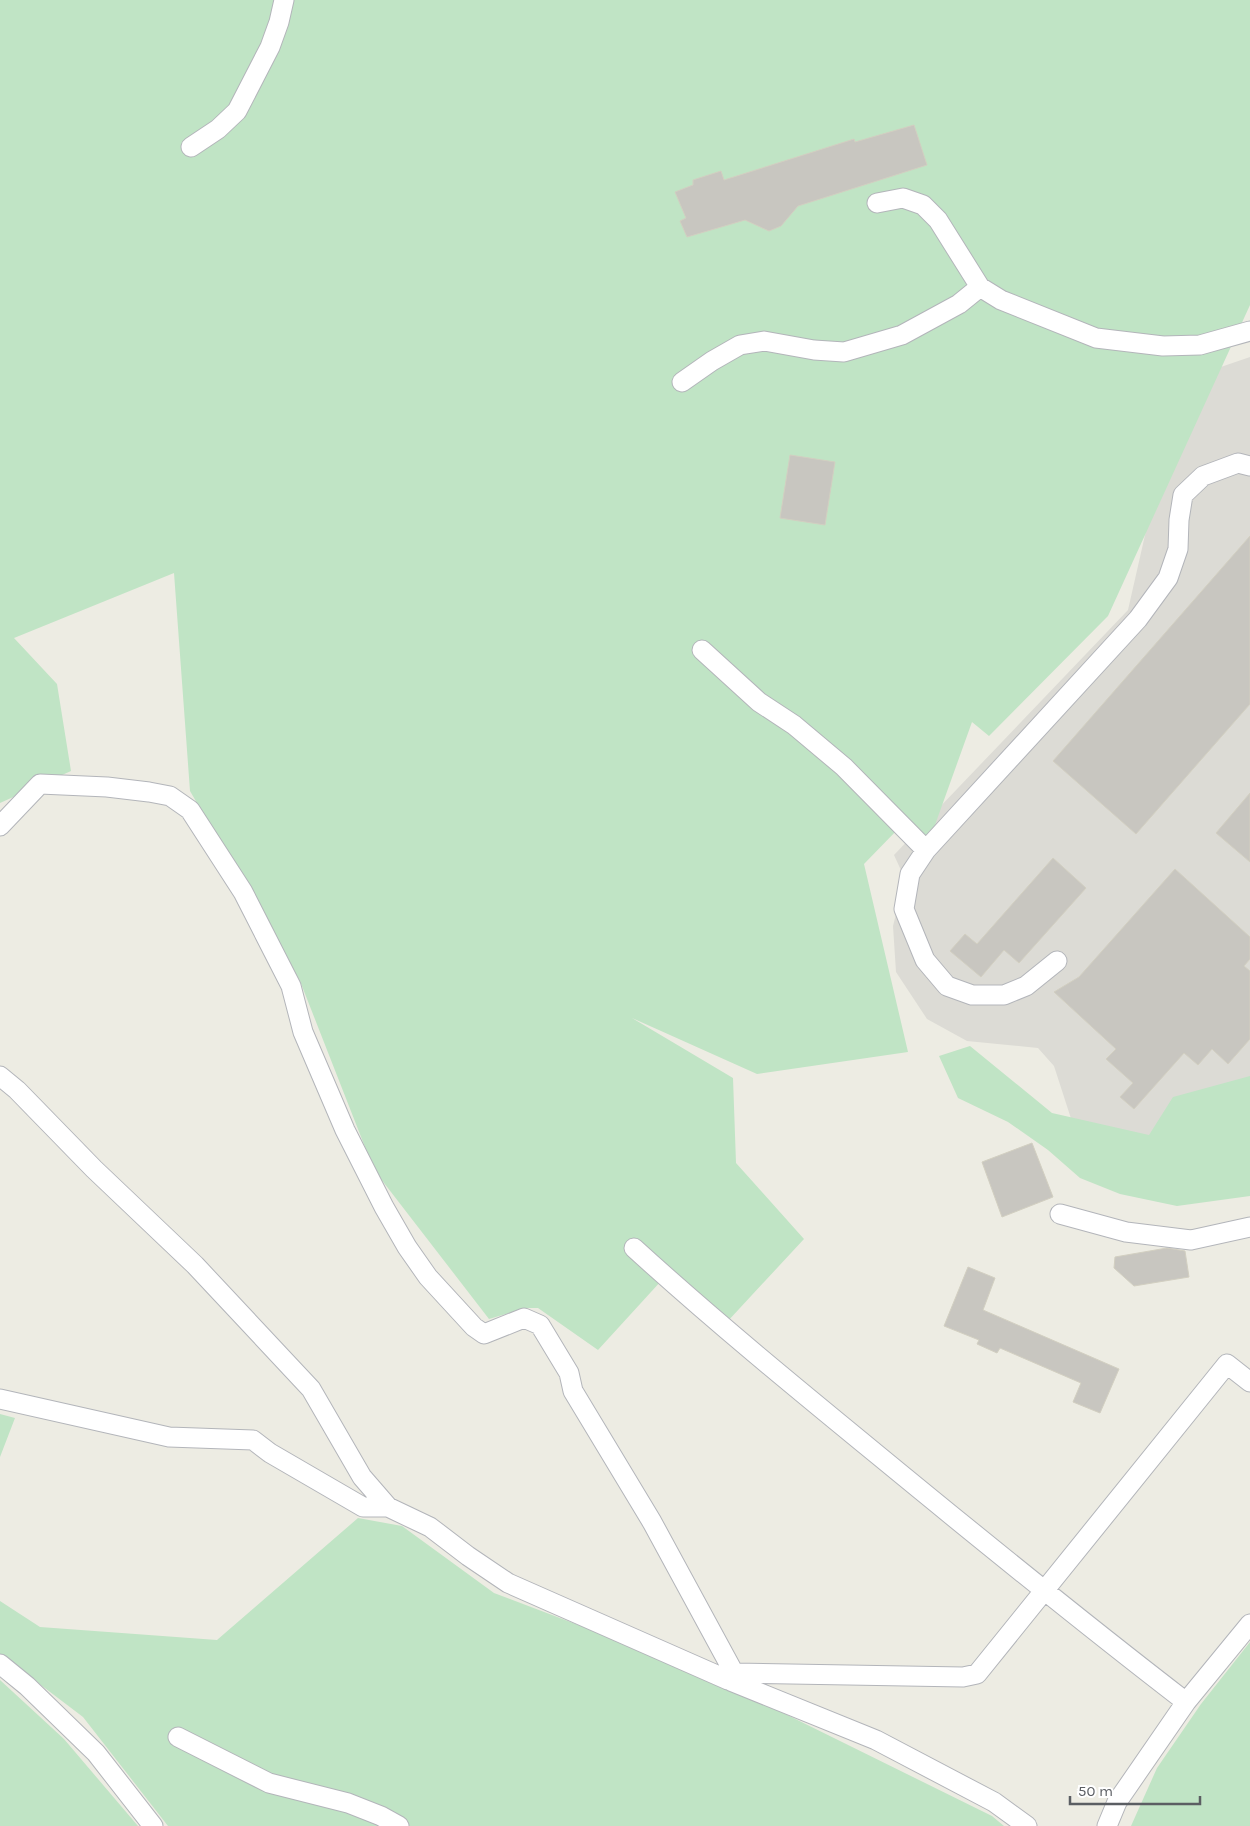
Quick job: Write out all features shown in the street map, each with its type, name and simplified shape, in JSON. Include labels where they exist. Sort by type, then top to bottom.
[{"type":"street","points":[[191,147],[218,129],[237,111],[270,47],[284,0]]},
{"type":"street","points":[[877,203],[903,198],[923,206],[938,220],[980,288],[1001,300],[1096,338],[1163,346],[1200,345],[1250,331]]},
{"type":"street","points":[[682,382],[712,361],[740,345],[764,341],[814,350],[844,352],[902,335],[959,304],[980,288]]},
{"type":"street","points":[[1057,961],[1026,986],[1004,995],[972,995],[947,986],[925,960],[904,909],[910,874],[926,850],[1138,619],[1168,578],[1178,549],[1178,520],[1183,495],[1203,476],[1238,463],[1250,466]]},
{"type":"street","points":[[702,650],[758,702],[794,725],[844,767],[926,850]]},
{"type":"street","points":[[0,826],[40,784],[107,787],[149,792],[170,796],[190,810],[243,892],[291,986],[303,1032],[345,1130],[407,1248],[428,1277],[474,1327],[484,1334],[524,1318],[540,1325],[568,1373],[573,1391],[652,1522],[731,1677]]},
{"type":"street","points":[[0,1076],[17,1090],[94,1169],[195,1265],[311,1389],[362,1476],[388,1507],[430,1527],[508,1583],[876,1740],[994,1802],[1027,1826]]},
{"type":"street","points":[[1060,1214],[1126,1232],[1191,1240],[1250,1227]]},
{"type":"street","points":[[634,1248],[730,1333],[1044,1592],[1186,1702]]},
{"type":"street","points":[[731,1677],[963,1676],[977,1674],[1226,1364],[1250,1382]]},
{"type":"street","points":[[0,1399],[169,1437],[253,1440],[270,1453],[363,1507],[388,1507]]},
{"type":"street","points":[[1107,1826],[1117,1802],[1186,1702],[1250,1624]]},
{"type":"street","points":[[0,1664],[27,1686],[96,1753],[153,1826]]},
{"type":"street","points":[[178,1737],[269,1784],[348,1803],[381,1816],[399,1826]]},
{"type":"shaded area","points":[[1250,357],[1250,1082],[1127,1173],[1076,1134],[1054,1066],[1038,1048],[967,1041],[927,1019],[896,972],[893,926],[905,879],[894,855],[1128,610],[1180,381]]},
{"type":"green space","points":[[0,0],[1250,0],[1250,305],[1108,616],[989,736],[972,722],[926,850],[899,828],[864,864],[908,1052],[757,1074],[632,1018],[733,1078],[736,1163],[804,1239],[727,1322],[672,1269],[598,1350],[538,1308],[526,1308],[489,1319],[374,1170],[300,981],[190,791],[174,573],[14,638],[57,684],[71,771],[0,803]]},
{"type":"green space","points":[[970,1046],[1052,1113],[1149,1135],[1173,1097],[1250,1076],[1250,1196],[1177,1206],[1120,1194],[1080,1178],[1048,1150],[1008,1122],[958,1098],[939,1056]]},
{"type":"green space","points":[[0,1414],[15,1418],[0,1457]]},
{"type":"green space","points":[[358,1518],[402,1526],[494,1593],[694,1669],[992,1816],[1004,1826],[168,1826],[83,1717],[0,1654],[0,1601],[40,1627],[217,1640]]},
{"type":"green space","points":[[1250,1642],[1250,1826],[1131,1826],[1157,1768],[1201,1704]]},
{"type":"green space","points":[[0,1680],[64,1739],[138,1826],[0,1826]]},
{"type":"building","points":[[914,125],[927,165],[798,206],[781,226],[769,231],[745,220],[687,237],[680,221],[686,218],[675,192],[693,185],[693,180],[721,171],[724,180],[854,139],[855,142]]},
{"type":"building","points":[[790,455],[835,462],[825,525],[780,518]]},
{"type":"building","points":[[1250,536],[1250,704],[1136,834],[1053,761]]},
{"type":"building","points":[[1250,793],[1250,862],[1216,833]]},
{"type":"building","points":[[1053,858],[1086,888],[1019,963],[1004,950],[981,977],[950,951],[965,934],[977,944]]},
{"type":"building","points":[[1175,869],[1250,937],[1250,959],[1244,966],[1250,971],[1250,1039],[1228,1064],[1212,1049],[1198,1065],[1184,1053],[1134,1109],[1120,1097],[1133,1083],[1106,1059],[1116,1049],[1054,992],[1079,977]]},
{"type":"building","points":[[1032,1143],[1053,1197],[1002,1217],[982,1162]]},
{"type":"building","points":[[1167,1248],[1185,1251],[1189,1277],[1134,1286],[1114,1268],[1115,1257]]},
{"type":"building","points":[[968,1267],[995,1278],[983,1310],[1119,1369],[1100,1413],[1073,1402],[1081,1383],[1000,1348],[997,1353],[977,1344],[979,1340],[944,1326]]}]
